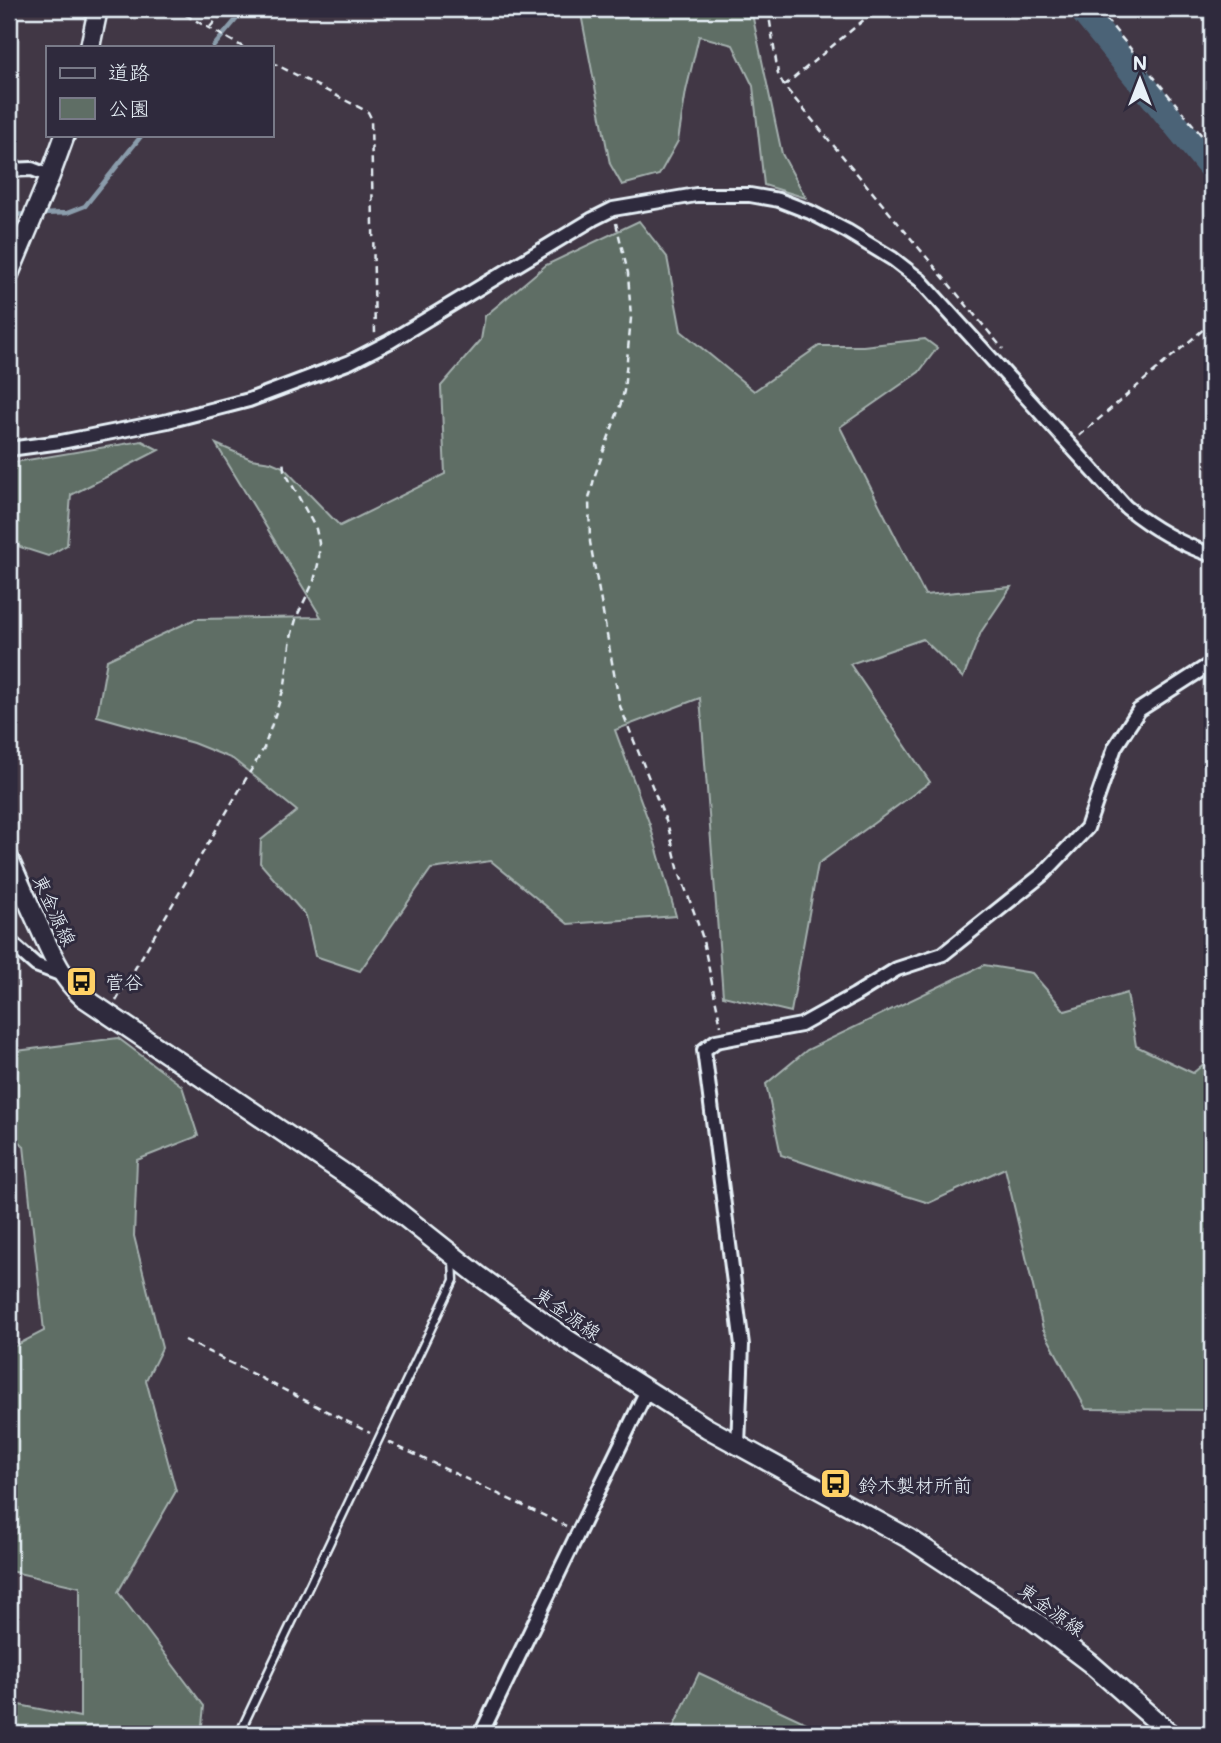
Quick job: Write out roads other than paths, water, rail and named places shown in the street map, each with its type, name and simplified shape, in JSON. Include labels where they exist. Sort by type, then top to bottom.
[{"type":"main road","points":[[90,46],[98,9]]},
{"type":"main road","points":[[9,274],[65,136]]},
{"type":"main road","name":"東金源線","points":[[9,859],[50,951],[63,975],[83,997],[382,1199],[478,1275],[566,1339],[707,1428],[910,1539],[1032,1620],[1090,1663],[1171,1734]]},
{"type":"street","points":[[9,170],[32,169],[50,176]]},
{"type":"street","points":[[9,449],[61,442],[168,421],[249,400],[350,362],[389,342],[613,209],[696,195],[750,195],[779,200],[810,212],[893,259],[920,280],[1126,507],[1161,533],[1212,555]]},
{"type":"street","points":[[738,1445],[742,1345],[704,1050],[716,1041],[801,1025],[897,969],[943,954],[1043,874],[1087,828],[1115,747],[1139,710],[1212,663]]},
{"type":"street","points":[[9,941],[36,965],[63,975]]},
{"type":"street","points":[[481,1734],[647,1390]]},
{"type":"lane","points":[[239,1734],[454,1280],[453,1255]]},
{"type":"waterway","points":[[214,46],[245,9]]},
{"type":"waterway","points":[[1081,9],[1212,169]]},
{"type":"waterway","points":[[41,214],[67,213],[85,206],[141,136]]},
{"type":"waterway","points":[[9,215],[29,214]]},
{"type":"place","name":"菅谷","points":[[82,981]]},
{"type":"place","name":"鈴木製材所前","points":[[835,1484]]}]
